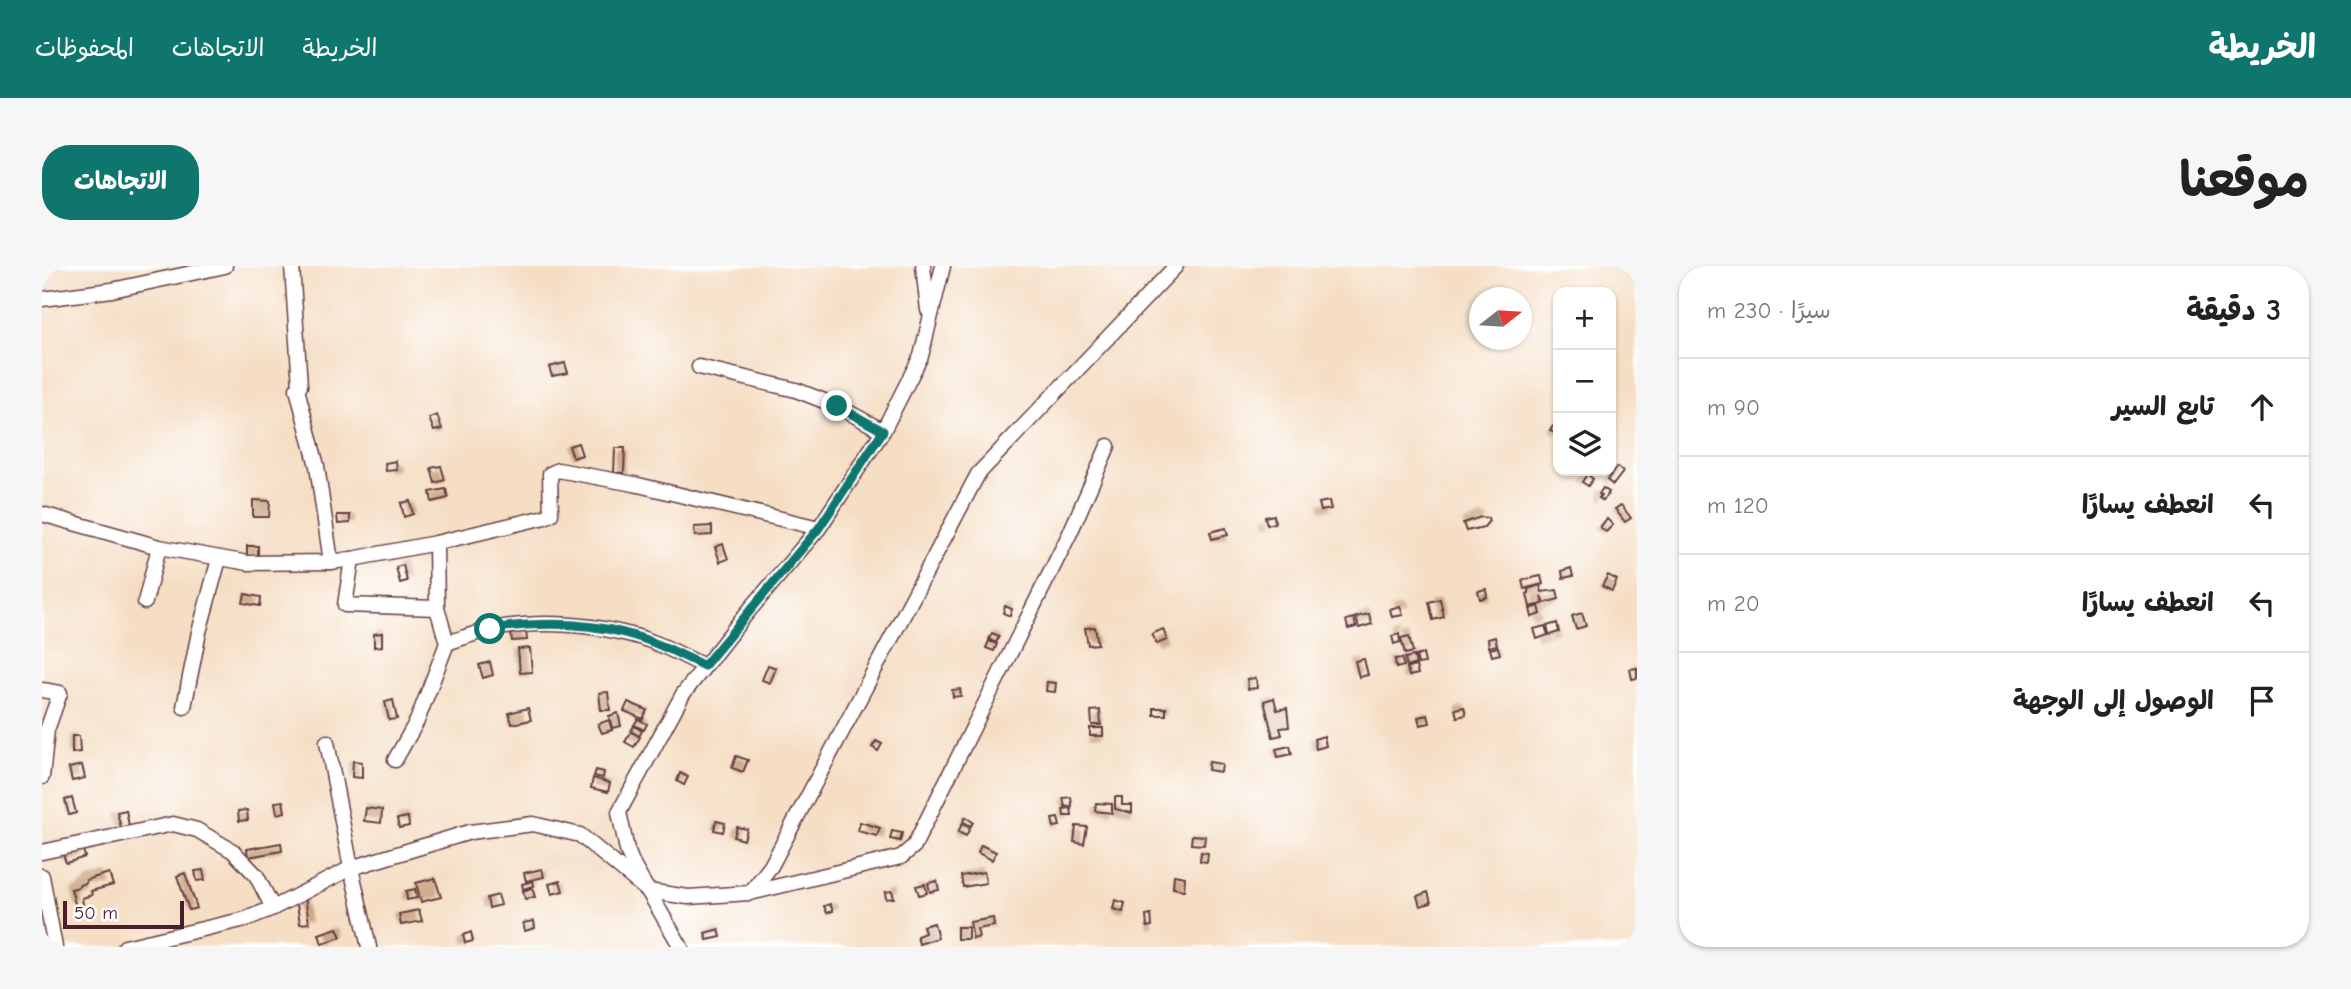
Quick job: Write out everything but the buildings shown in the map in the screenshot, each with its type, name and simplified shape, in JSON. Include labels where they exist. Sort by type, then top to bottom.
[{"type":"street","points":[[42,299],[111,290],[225,266]]},
{"type":"street","points":[[292,266],[300,386],[297,389],[317,466],[331,562]]},
{"type":"street","points":[[922,356],[928,305],[923,266]]},
{"type":"street","points":[[681,947],[631,858],[619,813],[683,694],[819,528],[883,431],[922,356],[943,266]]},
{"type":"street","points":[[750,893],[771,866],[978,474],[1176,266]]},
{"type":"street","points":[[699,367],[796,390],[837,406],[883,431]]},
{"type":"street","points":[[125,947],[246,919],[351,868],[470,832],[533,824],[580,835],[648,891],[688,897],[750,893],[901,857],[914,846],[1070,533],[1108,446]]},
{"type":"street","points":[[42,514],[159,547],[219,559],[248,563],[331,562],[436,543],[551,514],[550,474],[558,470],[634,484],[819,528]]},
{"type":"street","points":[[395,760],[417,721],[447,643],[437,608],[436,543]]},
{"type":"street","points":[[145,602],[159,547]]},
{"type":"street","points":[[184,707],[199,632],[219,559]]},
{"type":"street","points":[[352,559],[345,605],[437,608]]},
{"type":"street","points":[[447,643],[490,629],[510,626],[578,627],[623,632],[658,644],[704,666]]},
{"type":"street","points":[[42,690],[60,693],[47,730],[42,777]]},
{"type":"street","points":[[327,742],[369,947]]},
{"type":"street","points":[[42,852],[173,824],[197,830],[233,851],[256,875],[273,908]]},
{"type":"street","points":[[42,876],[55,947]]},
{"type":"route","points":[[490,629],[538,625],[623,632],[658,644],[704,666],[819,528],[883,431],[837,406]]}]
